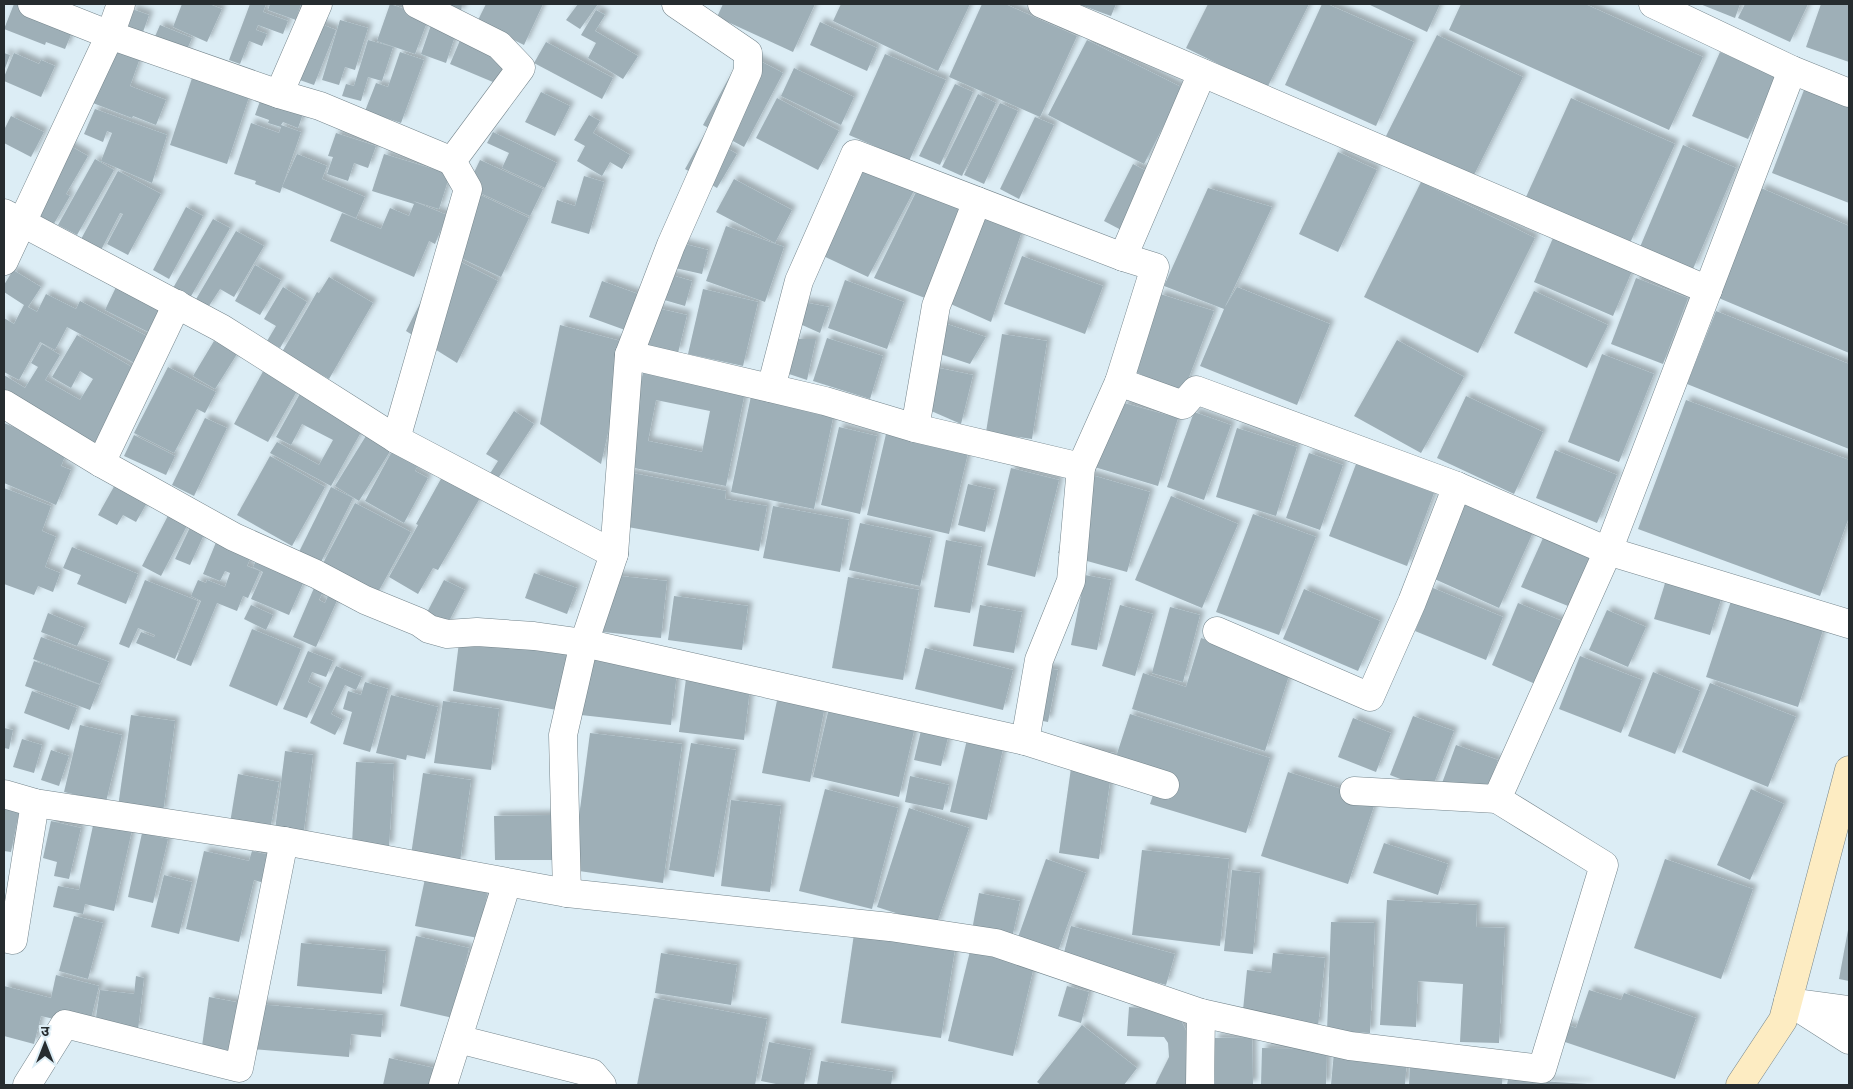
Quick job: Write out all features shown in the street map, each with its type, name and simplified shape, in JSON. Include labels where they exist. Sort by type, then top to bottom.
[{"type":"street","points":[[32,4],[110,35],[279,94],[320,106],[452,161],[468,189],[396,439]]},
{"type":"street","points":[[4,261],[12,218],[110,35],[121,4]]},
{"type":"street","points":[[279,94],[318,4]]},
{"type":"street","points":[[417,4],[499,45],[521,68],[452,161]]},
{"type":"street","points":[[567,893],[563,735],[584,643],[614,554],[629,355],[671,245],[748,71],[748,53],[676,4]]},
{"type":"street","points":[[1042,4],[1708,290]]},
{"type":"street","points":[[1653,4],[1792,70],[1849,93]]},
{"type":"street","points":[[1497,799],[1608,552],[1792,70]]},
{"type":"street","points":[[1123,257],[1202,73]]},
{"type":"street","points":[[771,388],[799,281],[855,154],[1123,257],[1155,267],[1119,382],[1081,467],[1071,581],[1039,660],[1025,741]]},
{"type":"street","points":[[915,428],[936,306],[977,201]]},
{"type":"street","points":[[12,218],[221,328],[396,439],[614,554]]},
{"type":"street","points":[[101,462],[177,304]]},
{"type":"street","points":[[629,355],[825,401],[915,428],[1081,467]]},
{"type":"street","points":[[1119,382],[1183,405],[1196,390],[1458,486],[1608,552],[1849,624]]},
{"type":"street","points":[[4,404],[101,462],[234,537],[316,574],[364,600],[419,622],[429,629],[447,634],[477,632],[534,636],[584,643],[1025,741],[1165,785]]},
{"type":"street","points":[[1217,631],[1370,697],[1412,602],[1458,486]]},
{"type":"street","points":[[1740,1085],[1783,1020],[1849,770]]},
{"type":"street","points":[[4,794],[35,803],[284,841],[567,893],[890,927],[996,943],[1202,1013],[1350,1046],[1542,1069],[1604,865],[1497,799],[1354,791]]},
{"type":"street","points":[[4,938],[14,940],[35,803]]},
{"type":"street","points":[[27,1085],[65,1024],[239,1068],[284,841]]},
{"type":"street","points":[[443,1085],[507,883]]},
{"type":"street","points":[[1788,1001],[1849,1010]]},
{"type":"street","points":[[1788,1001],[1849,1040]]},
{"type":"street","points":[[1200,1085],[1202,1013]]},
{"type":"street","points":[[458,1039],[592,1073],[602,1085]]},
{"type":"building","points":[[14,4],[27,4],[76,23],[65,49],[46,42],[45,45],[4,29]]},
{"type":"building","points":[[182,4],[209,4],[222,9],[207,42],[173,27]]},
{"type":"building","points":[[250,4],[266,4],[263,12],[288,21],[283,34],[258,25],[256,30],[267,34],[262,46],[249,41],[240,64],[229,60]]},
{"type":"building","points":[[270,4],[301,4],[296,20],[268,10]]},
{"type":"building","points":[[390,4],[429,17],[415,54],[377,41]]},
{"type":"building","points":[[448,4],[462,4],[461,13],[447,10]]},
{"type":"building","points":[[486,4],[543,4],[524,45],[477,22]]},
{"type":"building","points":[[578,4],[598,4],[580,29],[566,20]]},
{"type":"building","points":[[723,4],[815,4],[793,52],[717,17]]},
{"type":"building","points":[[841,4],[970,4],[938,71],[833,21]]},
{"type":"building","points":[[982,4],[1005,4],[1077,36],[1040,117],[949,77]]},
{"type":"building","points":[[1078,4],[1116,4],[1111,16]]},
{"type":"building","points":[[1208,4],[1309,4],[1267,88],[1186,48]]},
{"type":"building","points":[[1322,4],[1327,4],[1414,42],[1376,126],[1285,85]]},
{"type":"building","points":[[1368,4],[1440,4],[1427,32]]},
{"type":"building","points":[[1461,4],[1585,4],[1703,57],[1669,130],[1449,30]]},
{"type":"building","points":[[1700,4],[1740,4],[1735,18]]},
{"type":"building","points":[[1745,4],[1808,4],[1790,42],[1738,18]]},
{"type":"building","points":[[1821,4],[1849,4],[1849,62],[1806,47]]},
{"type":"building","points":[[132,9],[149,15],[143,32],[127,27]]},
{"type":"building","points":[[596,10],[605,15],[595,31],[638,56],[623,79],[588,58],[596,43],[581,35]]},
{"type":"building","points":[[340,20],[368,28],[355,70],[345,67],[339,85],[322,80]]},
{"type":"building","points":[[316,22],[336,30],[314,85],[294,78]]},
{"type":"building","points":[[820,22],[877,48],[867,71],[810,45]]},
{"type":"building","points":[[160,25],[192,38],[185,54],[153,41]]},
{"type":"building","points":[[431,25],[456,33],[446,63],[421,54]]},
{"type":"building","points":[[1437,35],[1523,77],[1472,179],[1386,136]]},
{"type":"building","points":[[461,38],[512,59],[500,85],[450,64]]},
{"type":"building","points":[[368,40],[393,47],[382,81],[368,77],[361,101],[342,96],[346,84],[354,86]]},
{"type":"building","points":[[1087,40],[1183,88],[1144,164],[1048,115]]},
{"type":"building","points":[[109,42],[141,55],[130,86],[166,100],[156,125],[85,100]]},
{"type":"building","points":[[546,42],[613,78],[602,99],[534,63]]},
{"type":"building","points":[[400,52],[424,60],[401,123],[365,111],[376,83],[388,87]]},
{"type":"building","points":[[743,52],[783,73],[744,147],[703,125]]},
{"type":"building","points":[[1720,52],[1776,77],[1748,139],[1692,116]]},
{"type":"building","points":[[4,53],[10,55],[4,71]]},
{"type":"building","points":[[14,53],[39,64],[41,60],[55,66],[41,97],[4,81]]},
{"type":"building","points":[[885,54],[946,80],[909,161],[849,135]]},
{"type":"building","points":[[794,68],[854,97],[841,125],[781,96]]},
{"type":"building","points":[[193,75],[250,94],[227,164],[170,145]]},
{"type":"building","points":[[955,84],[973,92],[940,165],[919,156]]},
{"type":"building","points":[[1804,90],[1849,107],[1849,203],[1772,173]]},
{"type":"building","points":[[541,92],[570,106],[555,136],[525,122]]},
{"type":"building","points":[[263,93],[305,108],[298,128],[283,122],[281,125],[301,132],[280,193],[255,184],[256,181],[234,174],[251,123],[279,133],[281,127],[268,123],[269,120],[255,115]]},
{"type":"building","points":[[978,94],[996,103],[962,176],[942,167]]},
{"type":"building","points":[[777,98],[839,131],[818,170],[756,138]]},
{"type":"building","points":[[1571,98],[1675,144],[1630,243],[1526,197]]},
{"type":"building","points":[[1000,103],[1018,111],[984,184],[964,175]]},
{"type":"building","points":[[95,109],[167,135],[152,183],[101,161],[112,133],[107,131],[103,142],[84,134]]},
{"type":"building","points":[[589,115],[600,121],[593,133],[630,155],[622,169],[610,162],[602,176],[577,161],[585,146],[574,140]]},
{"type":"building","points":[[11,116],[44,132],[31,157],[4,143],[4,130]]},
{"type":"building","points":[[1035,117],[1054,125],[1019,199],[1000,189]]},
{"type":"building","points":[[493,132],[557,163],[545,188],[502,168],[509,153],[487,143]]},
{"type":"building","points":[[336,133],[376,146],[368,168],[354,163],[348,181],[327,174],[333,157],[328,156]]},
{"type":"building","points":[[704,135],[737,154],[717,188],[685,169]]},
{"type":"building","points":[[65,143],[88,156],[66,194],[70,196],[52,227],[33,216]]},
{"type":"building","points":[[1683,145],[1736,168],[1693,269],[1640,247]]},
{"type":"building","points":[[1338,152],[1377,170],[1338,252],[1299,234]]},
{"type":"building","points":[[297,154],[327,166],[322,179],[365,197],[356,218],[282,187]]},
{"type":"building","points":[[384,154],[450,174],[439,209],[413,201],[447,215],[435,244],[429,241],[414,277],[330,241],[342,213],[381,229],[390,208],[409,216],[414,204],[372,191]]},
{"type":"building","points":[[95,159],[114,170],[77,235],[58,225]]},
{"type":"building","points":[[480,160],[543,189],[530,216],[467,187]]},
{"type":"building","points":[[865,161],[917,185],[868,277],[819,254]]},
{"type":"building","points":[[1133,164],[1154,175],[1125,232],[1104,221]]},
{"type":"building","points":[[118,171],[161,194],[128,255],[107,244],[123,214],[120,213],[100,252],[80,241]]},
{"type":"building","points":[[584,176],[604,182],[589,234],[551,223],[557,200],[575,206]]},
{"type":"building","points":[[734,179],[792,210],[775,243],[716,212]]},
{"type":"building","points":[[1421,182],[1535,238],[1478,353],[1364,297]]},
{"type":"building","points":[[920,184],[970,205],[930,300],[874,278]]},
{"type":"building","points":[[1208,188],[1272,207],[1225,307],[1237,287],[1330,324],[1297,405],[1200,366],[1224,309],[1164,286]]},
{"type":"building","points":[[1761,188],[1849,226],[1849,353],[1714,296]]},
{"type":"building","points":[[470,190],[529,218],[501,277],[442,249]]},
{"type":"building","points":[[186,207],[203,216],[169,279],[153,270]]},
{"type":"building","points":[[980,215],[1022,231],[991,322],[944,301]]},
{"type":"building","points":[[213,219],[230,228],[190,298],[173,288]]},
{"type":"building","points":[[726,226],[784,247],[765,302],[706,281]]},
{"type":"building","points":[[236,231],[264,246],[234,297],[220,289],[207,309],[195,301]]},
{"type":"building","points":[[1553,238],[1632,271],[1613,316],[1534,282]]},
{"type":"building","points":[[673,241],[708,250],[702,274],[666,266]]},
{"type":"building","points":[[445,254],[498,281],[457,363],[406,331]]},
{"type":"building","points":[[1022,256],[1103,286],[1085,334],[1004,304]]},
{"type":"building","points":[[255,265],[281,280],[260,315],[235,301]]},
{"type":"building","points":[[647,268],[692,281],[685,306],[640,293]]},
{"type":"building","points":[[13,270],[41,287],[28,307],[37,312],[46,294],[76,309],[80,301],[156,341],[142,367],[67,327],[55,350],[40,342],[19,380],[4,372],[4,318],[14,324],[24,305],[4,292],[4,285]]},
{"type":"building","points":[[329,277],[373,303],[329,379],[282,352],[317,292],[319,293]]},
{"type":"building","points":[[1636,278],[1688,298],[1663,364],[1611,344]]},
{"type":"building","points":[[845,280],[904,302],[887,349],[828,328]]},
{"type":"building","points":[[602,281],[638,294],[625,330],[589,317]]},
{"type":"building","points":[[117,285],[173,313],[160,338],[105,310]]},
{"type":"building","points":[[283,287],[307,302],[280,348],[267,341],[276,326],[264,319]]},
{"type":"building","points":[[703,289],[758,302],[743,366],[688,354]]},
{"type":"building","points":[[1534,291],[1608,325],[1587,368],[1514,333]]},
{"type":"building","points":[[1160,294],[1214,311],[1183,393],[1131,370]]},
{"type":"building","points":[[803,302],[829,307],[820,333],[800,324]]},
{"type":"building","points":[[639,304],[687,315],[678,353],[630,342]]},
{"type":"building","points":[[1716,311],[1849,364],[1849,449],[1687,384]]},
{"type":"building","points":[[938,321],[986,337],[970,364],[931,351]]},
{"type":"building","points":[[560,325],[628,343],[601,464],[540,424]]},
{"type":"building","points":[[1002,334],[1047,341],[1032,439],[986,432]]},
{"type":"building","points":[[77,335],[142,373],[98,446],[4,390],[4,375],[25,388],[38,367],[31,363],[42,344],[60,355],[45,380],[80,400],[93,379],[80,371],[71,388],[52,377]]},
{"type":"building","points":[[827,338],[883,356],[870,399],[813,381]]},
{"type":"building","points":[[798,339],[816,339],[807,380],[786,373]]},
{"type":"building","points":[[1397,340],[1464,377],[1421,453],[1354,416]]},
{"type":"building","points":[[214,341],[237,354],[215,389],[193,376]]},
{"type":"building","points":[[1602,354],[1654,374],[1619,462],[1568,442]]},
{"type":"building","points":[[266,366],[301,384],[268,442],[234,424]]},
{"type":"building","points":[[168,367],[216,392],[205,413],[197,409],[174,453],[134,433]]},
{"type":"building","points":[[644,367],[746,387],[726,486],[624,466]],"holes":[[[656,400],[710,411],[702,452],[648,441]]]},
{"type":"building","points":[[934,367],[973,375],[961,424],[929,410]]},
{"type":"building","points":[[302,390],[365,425],[331,486],[270,453],[277,442],[319,465],[333,440],[302,424],[291,445],[276,437]]},
{"type":"building","points":[[751,396],[834,413],[814,509],[731,492]]},
{"type":"building","points":[[1466,396],[1543,432],[1514,494],[1437,458]]},
{"type":"building","points":[[1686,400],[1849,460],[1849,517],[1820,596],[1638,529]]},
{"type":"building","points":[[1124,403],[1178,418],[1158,486],[1091,466]]},
{"type":"building","points":[[514,411],[534,424],[497,480],[489,475],[498,461],[486,454]]},
{"type":"building","points":[[1194,412],[1231,425],[1204,500],[1167,487]]},
{"type":"building","points":[[205,418],[227,428],[194,496],[172,485]]},
{"type":"building","points":[[4,423],[68,449],[61,466],[71,470],[56,505],[4,483]]},
{"type":"building","points":[[839,427],[877,436],[860,514],[821,505]]},
{"type":"building","points":[[1237,428],[1297,447],[1276,516],[1216,497]]},
{"type":"building","points":[[369,431],[394,445],[359,501],[335,486]]},
{"type":"building","points":[[886,434],[968,453],[949,534],[867,515]]},
{"type":"building","points":[[134,435],[175,456],[166,475],[124,456]]},
{"type":"building","points":[[396,444],[422,458],[415,471],[428,478],[404,523],[365,501]]},
{"type":"building","points":[[1555,450],[1617,475],[1597,523],[1536,498]]},
{"type":"building","points":[[1309,453],[1343,465],[1320,530],[1286,518]]},
{"type":"building","points":[[270,456],[325,487],[292,546],[237,515]]},
{"type":"building","points":[[1356,464],[1434,493],[1407,566],[1329,536]]},
{"type":"building","points":[[1011,468],[1059,480],[1035,577],[987,565]]},
{"type":"building","points":[[627,472],[726,491],[725,499],[767,506],[759,551],[617,525]]},
{"type":"building","points":[[1081,472],[1150,492],[1127,572],[1058,553]]},
{"type":"building","points":[[442,477],[480,498],[438,570],[433,568],[418,594],[389,577]]},
{"type":"building","points":[[116,483],[148,501],[136,522],[123,515],[117,525],[98,515]]},
{"type":"building","points":[[968,484],[995,490],[985,532],[958,525]]},
{"type":"building","points":[[331,487],[353,498],[320,564],[298,554]]},
{"type":"building","points":[[4,488],[51,506],[42,531],[56,537],[45,567],[60,573],[53,592],[38,586],[34,595],[4,584]]},
{"type":"building","points":[[1171,496],[1238,524],[1202,608],[1135,580]]},
{"type":"building","points":[[1465,500],[1534,530],[1499,608],[1430,577]]},
{"type":"building","points":[[355,503],[411,532],[376,596],[321,567]]},
{"type":"building","points":[[173,506],[192,516],[161,576],[142,566]]},
{"type":"building","points":[[773,506],[849,520],[840,572],[763,558]]},
{"type":"building","points":[[1253,514],[1316,537],[1279,635],[1216,612]]},
{"type":"building","points":[[193,521],[207,528],[190,565],[175,559]]},
{"type":"building","points":[[860,523],[931,538],[920,586],[849,570]]},
{"type":"building","points":[[219,535],[254,549],[247,566],[260,571],[248,598],[243,596],[237,611],[217,603],[191,666],[176,660],[201,601],[191,596],[198,580],[206,583],[207,580],[225,587],[230,573],[225,571],[220,581],[203,574]]},
{"type":"building","points":[[1543,538],[1593,560],[1573,608],[1521,587]]},
{"type":"building","points":[[946,540],[982,547],[970,613],[934,607]]},
{"type":"building","points":[[72,547],[138,574],[126,604],[77,584],[81,575],[63,568]]},
{"type":"building","points":[[261,550],[308,572],[289,615],[251,599],[263,572],[253,567]]},
{"type":"building","points":[[534,573],[577,588],[567,614],[525,598]]},
{"type":"building","points":[[610,575],[667,581],[661,638],[603,632]]},
{"type":"building","points":[[1085,575],[1111,580],[1097,650],[1071,645]]},
{"type":"building","points":[[848,577],[919,590],[903,680],[832,668]]},
{"type":"building","points":[[145,580],[198,601],[175,659],[136,643],[141,632],[154,637],[155,635],[138,628],[129,648],[119,644]]},
{"type":"building","points":[[444,580],[465,590],[444,631],[423,620]]},
{"type":"building","points":[[1666,580],[1722,596],[1710,635],[1654,619]]},
{"type":"building","points":[[317,581],[326,585],[319,600],[325,603],[331,589],[340,594],[316,647],[293,637]]},
{"type":"building","points":[[1433,588],[1503,617],[1486,660],[1415,631]]},
{"type":"building","points":[[1304,589],[1380,621],[1358,671],[1283,639]]},
{"type":"building","points":[[674,596],[748,606],[742,650],[668,640]]},
{"type":"building","points":[[1732,598],[1824,627],[1798,707],[1706,677]]},
{"type":"building","points":[[1518,603],[1567,623],[1540,686],[1492,665]]},
{"type":"building","points":[[251,605],[273,615],[266,630],[244,619]]},
{"type":"building","points":[[980,605],[1022,612],[1014,653],[973,646]]},
{"type":"building","points":[[1120,605],[1153,614],[1135,676],[1102,666]]},
{"type":"building","points":[[1170,607],[1200,615],[1183,682],[1152,673]]},
{"type":"building","points":[[1607,610],[1646,627],[1628,667],[1589,650]]},
{"type":"building","points":[[48,613],[85,628],[77,646],[41,632]]},
{"type":"building","points":[[252,629],[301,649],[277,706],[229,686]]},
{"type":"building","points":[[460,634],[570,648],[562,711],[453,691]]},
{"type":"building","points":[[41,637],[109,662],[100,684],[33,659]]},
{"type":"building","points":[[1201,638],[1292,666],[1265,751],[1132,709],[1143,673],[1186,687]]},
{"type":"building","points":[[925,648],[1013,670],[1003,710],[915,689]]},
{"type":"building","points":[[308,651],[333,661],[326,677],[312,672],[308,682],[321,688],[307,718],[283,709]]},
{"type":"building","points":[[588,652],[678,663],[671,725],[581,715]]},
{"type":"building","points":[[1580,656],[1642,680],[1621,733],[1559,709]]},
{"type":"building","points":[[34,661],[100,685],[90,710],[25,686]]},
{"type":"building","points":[[1030,665],[1058,670],[1048,722],[1021,717]]},
{"type":"building","points":[[336,666],[362,677],[356,690],[345,685],[331,714],[343,720],[335,735],[310,723]]},
{"type":"building","points":[[687,671],[751,679],[744,740],[679,732]]},
{"type":"building","points":[[1653,672],[1700,691],[1675,754],[1628,736]]},
{"type":"building","points":[[365,682],[388,689],[370,752],[343,744],[352,712],[343,709],[348,691],[361,695]]},
{"type":"building","points":[[1710,683],[1796,717],[1768,787],[1682,752]]},
{"type":"building","points":[[780,686],[827,696],[810,782],[762,773]]},
{"type":"building","points":[[32,691],[77,708],[69,730],[24,713]]},
{"type":"building","points":[[391,695],[438,707],[425,759],[407,755],[406,760],[376,753]]},
{"type":"building","points":[[831,699],[917,718],[899,797],[813,777]]},
{"type":"building","points":[[443,701],[499,709],[491,770],[434,763]]},
{"type":"building","points":[[1130,714],[1270,758],[1246,833],[1150,804],[1158,780],[1113,766]]},
{"type":"building","points":[[131,715],[175,721],[163,813],[118,807]]},
{"type":"building","points":[[1413,716],[1454,731],[1431,791],[1390,775]]},
{"type":"building","points":[[924,718],[951,725],[941,766],[914,760]]},
{"type":"building","points":[[1353,718],[1391,733],[1376,772],[1338,757]]},
{"type":"building","points":[[80,725],[122,735],[106,802],[64,792]]},
{"type":"building","points":[[4,728],[13,730],[9,749],[4,748]]},
{"type":"building","points":[[969,731],[1005,740],[987,820],[950,812]]},
{"type":"building","points":[[590,733],[682,744],[663,883],[572,870]]},
{"type":"building","points":[[22,739],[42,745],[34,773],[13,767]]},
{"type":"building","points":[[691,743],[736,750],[714,877],[669,870]]},
{"type":"building","points":[[1456,745],[1498,760],[1480,809],[1438,794]]},
{"type":"building","points":[[1074,747],[1114,753],[1099,859],[1059,853]]},
{"type":"building","points":[[51,750],[69,756],[59,786],[41,780]]},
{"type":"building","points":[[285,751],[313,755],[303,838],[275,830]]},
{"type":"building","points":[[356,762],[394,764],[389,847],[352,845]]},
{"type":"building","points":[[1288,772],[1376,800],[1348,884],[1261,856]]},
{"type":"building","points":[[423,773],[471,780],[460,862],[411,855]]},
{"type":"building","points":[[238,774],[279,782],[270,830],[230,823]]},
{"type":"building","points":[[910,776],[949,785],[943,810],[905,802]]},
{"type":"building","points":[[825,789],[898,808],[872,909],[799,891]]},
{"type":"building","points":[[1751,789],[1784,804],[1750,880],[1717,865]]},
{"type":"building","points":[[731,800],[781,806],[770,892],[721,886]]},
{"type":"building","points":[[4,804],[20,807],[11,852],[4,851]]},
{"type":"building","points":[[909,808],[969,828],[936,926],[877,907]]},
{"type":"building","points":[[554,815],[554,860],[495,860],[494,816]]},
{"type":"building","points":[[51,821],[81,828],[69,879],[54,876],[57,862],[43,858]]},
{"type":"building","points":[[94,821],[132,830],[114,911],[85,904],[83,914],[53,907],[58,886],[79,890]]},
{"type":"building","points":[[142,833],[168,839],[153,903],[128,897]]},
{"type":"building","points":[[1384,843],[1448,864],[1438,895],[1373,873]]},
{"type":"building","points":[[1142,850],[1229,859],[1220,946],[1132,935]]},
{"type":"building","points":[[204,851],[249,861],[252,851],[270,855],[264,883],[254,880],[239,942],[186,929]]},
{"type":"building","points":[[1046,859],[1086,873],[1057,954],[1017,940]]},
{"type":"building","points":[[1665,859],[1753,889],[1721,979],[1634,948]]},
{"type":"building","points":[[1232,870],[1260,873],[1253,954],[1224,951]]},
{"type":"building","points":[[426,874],[489,886],[478,938],[415,926]]},
{"type":"building","points":[[164,875],[192,882],[179,934],[151,927]]},
{"type":"building","points":[[979,893],[1020,901],[1012,938],[972,930]]},
{"type":"building","points":[[1387,900],[1477,905],[1476,927],[1505,928],[1499,1043],[1460,1042],[1463,984],[1418,981],[1416,1027],[1380,1025]]},
{"type":"building","points":[[74,916],[103,923],[88,979],[59,971]]},
{"type":"building","points":[[1331,922],[1375,923],[1370,1033],[1327,1031]]},
{"type":"building","points":[[1071,926],[1175,954],[1166,985],[1063,956]]},
{"type":"building","points":[[1849,930],[1849,981],[1839,979]]},
{"type":"building","points":[[854,934],[955,949],[941,1038],[841,1023]]},
{"type":"building","points":[[416,936],[469,948],[453,1018],[400,1006]]},
{"type":"building","points":[[301,943],[386,951],[382,994],[297,986]]},
{"type":"building","points":[[971,947],[1035,962],[1013,1056],[948,1041]]},
{"type":"building","points":[[661,953],[737,965],[731,1005],[655,993]]},
{"type":"building","points":[[1273,953],[1325,958],[1318,1027],[1242,1020],[1247,970],[1271,973]]},
{"type":"building","points":[[56,975],[99,986],[89,1027],[41,1016],[34,1044],[4,1036],[4,986],[51,998]]},
{"type":"building","points":[[136,976],[144,978],[138,1030],[95,1024],[100,990],[134,994]]},
{"type":"building","points":[[1067,986],[1089,992],[1081,1023],[1058,1016]]},
{"type":"building","points":[[1589,990],[1621,1000],[1624,993],[1696,1018],[1675,1079],[1559,1040],[1565,1024],[1576,1028]]},
{"type":"building","points":[[209,997],[241,1003],[233,1051],[202,1046]]},
{"type":"building","points":[[654,998],[767,1019],[755,1085],[637,1085]]},
{"type":"building","points":[[256,1004],[383,1015],[381,1037],[351,1034],[349,1057],[252,1049]]},
{"type":"building","points":[[1129,1007],[1177,1012],[1193,1045],[1191,1075],[1186,1085],[1155,1085],[1169,1057],[1168,1043],[1164,1037],[1127,1036]]},
{"type":"building","points":[[1082,1025],[1137,1068],[1124,1085],[1041,1085],[1037,1082]]},
{"type":"building","points":[[1252,1037],[1253,1085],[1215,1085],[1214,1038]]},
{"type":"building","points":[[769,1042],[811,1050],[804,1085],[781,1085],[761,1081]]},
{"type":"building","points":[[1262,1048],[1327,1049],[1326,1085],[1261,1085]]},
{"type":"building","points":[[1334,1052],[1407,1058],[1405,1085],[1331,1085]]},
{"type":"building","points":[[389,1058],[443,1070],[440,1085],[383,1085]]},
{"type":"building","points":[[821,1061],[893,1072],[891,1085],[817,1085]]},
{"type":"building","points":[[1410,1064],[1503,1071],[1502,1085],[1409,1085]]},
{"type":"building","points":[[1508,1079],[1588,1084],[1588,1085],[1507,1085]]}]
